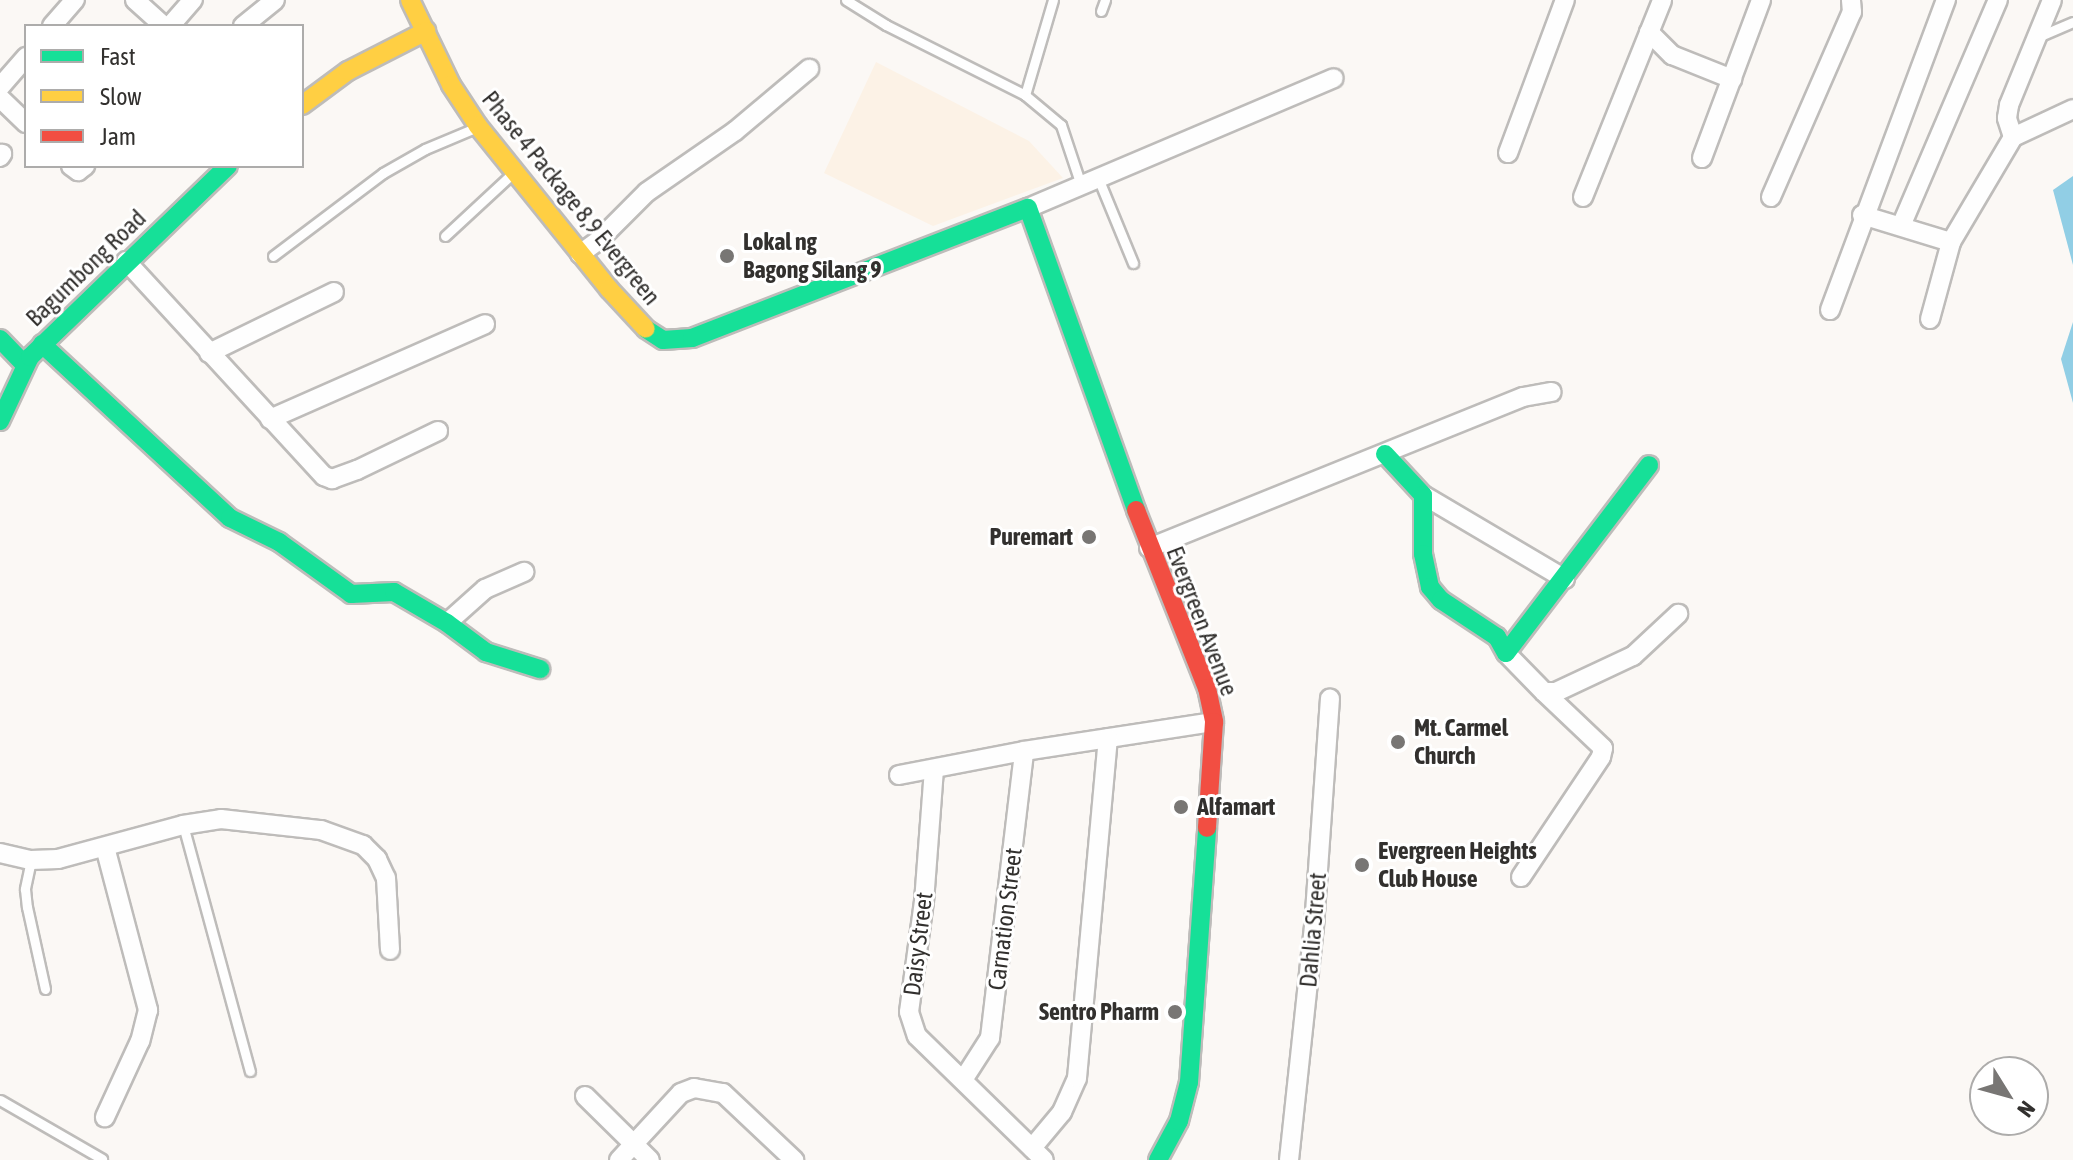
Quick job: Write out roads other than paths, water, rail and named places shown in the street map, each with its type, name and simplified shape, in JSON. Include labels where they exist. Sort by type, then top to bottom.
[{"type":"street","points":[[54,24],[75,0]]},
{"type":"street","points":[[135,0],[165,24]]},
{"type":"street","points":[[169,24],[193,0]]},
{"type":"street","points":[[245,24],[275,0]]},
{"type":"street","name":"Phase 4 Package 8,9 Evergreen","points":[[410,0],[451,85],[478,126],[580,254],[663,340],[692,338],[1028,208]]},
{"type":"street","points":[[1508,153],[1565,0]]},
{"type":"street","points":[[1583,197],[1662,0]]},
{"type":"street","points":[[1702,158],[1761,0]]},
{"type":"street","points":[[1771,197],[1852,12],[1851,0]]},
{"type":"street","points":[[1830,310],[1862,215],[1946,0]]},
{"type":"street","points":[[1901,226],[1998,0]]},
{"type":"street","points":[[2013,137],[2007,118],[2009,105],[2052,0]]},
{"type":"street","points":[[304,104],[348,71],[426,31]]},
{"type":"street","points":[[1649,32],[1672,55],[1732,79]]},
{"type":"street","points":[[0,87],[24,59]]},
{"type":"street","points":[[580,254],[647,192],[735,131],[809,69]]},
{"type":"street","points":[[1028,208],[1334,78]]},
{"type":"street","points":[[0,98],[24,121]]},
{"type":"street","points":[[1930,319],[1951,242],[2013,137],[2073,109]]},
{"type":"street","name":"Bagumbong Road","points":[[0,421],[24,364],[126,261],[226,168]]},
{"type":"street","name":"Evergreen Avenue","points":[[1028,208],[1149,548],[1207,688],[1214,722],[1189,1082],[1179,1121],[1158,1160]]},
{"type":"street","points":[[1862,215],[1951,242]]},
{"type":"street","points":[[126,261],[324,476],[332,479],[438,431]]},
{"type":"street","points":[[209,353],[334,292]]},
{"type":"street","points":[[270,419],[485,324]]},
{"type":"street","points":[[0,339],[24,364]]},
{"type":"street","points":[[42,344],[230,518],[279,542],[351,594],[394,592],[447,623],[486,652],[540,669]]},
{"type":"street","points":[[1149,548],[1523,397],[1552,392]]},
{"type":"street","points":[[1385,454],[1423,495],[1565,579]]},
{"type":"street","points":[[1506,653],[1649,465]]},
{"type":"street","points":[[1423,495],[1423,554],[1430,587],[1441,600],[1497,637],[1506,653],[1603,748],[1601,757],[1521,877]]},
{"type":"street","points":[[447,623],[485,589],[524,572]]},
{"type":"street","points":[[1544,692],[1556,692],[1633,656],[1678,614]]},
{"type":"street","name":"Dahlia Street","points":[[1289,1160],[1314,927],[1330,699]]},
{"type":"street","points":[[899,775],[1024,751],[1214,722]]},
{"type":"street","points":[[1038,1154],[1077,1078],[1108,738]]},
{"type":"street","name":"Carnation Street","points":[[963,1080],[990,1038],[1024,751]]},
{"type":"street","name":"Daisy Street","points":[[934,769],[924,901],[909,1012],[917,1036],[1038,1154]]},
{"type":"street","points":[[0,853],[31,860],[58,859],[183,825],[221,819],[321,830],[363,845],[377,859],[386,878],[390,950]]},
{"type":"street","points":[[105,847],[148,1010],[140,1041],[105,1117]]},
{"type":"street","points":[[619,1160],[681,1093],[694,1088],[723,1093],[794,1160]]},
{"type":"street","points":[[585,1096],[650,1160]]},
{"type":"lane","points":[[846,0],[886,25],[1025,95],[1061,125],[1133,263]]},
{"type":"lane","points":[[1025,95],[1053,0]]},
{"type":"lane","points":[[1101,11],[1105,0]]},
{"type":"lane","points":[[2037,37],[2073,22]]},
{"type":"lane","points":[[273,256],[383,173],[425,149],[478,126]]},
{"type":"lane","points":[[445,236],[514,171]]},
{"type":"lane","points":[[183,825],[250,1071]]},
{"type":"lane","points":[[31,860],[25,889],[45,989]]},
{"type":"lane","points":[[0,1100],[102,1159]]},
{"type":"water","points":[[2073,176],[2073,265],[2053,190]]},
{"type":"water","points":[[2073,322],[2073,403],[2061,359]]},
{"type":"place","name":"Lokal ng Bagong Silang 9","points":[[727,256]]},
{"type":"place","name":"Puremart","points":[[1089,537]]},
{"type":"place","name":"Mt. Carmel Church","points":[[1398,742]]},
{"type":"place","name":"Alfamart","points":[[1181,807]]},
{"type":"place","name":"Evergreen Heights Club House","points":[[1362,865]]},
{"type":"place","name":"Sentro Pharm","points":[[1175,1012]]}]
